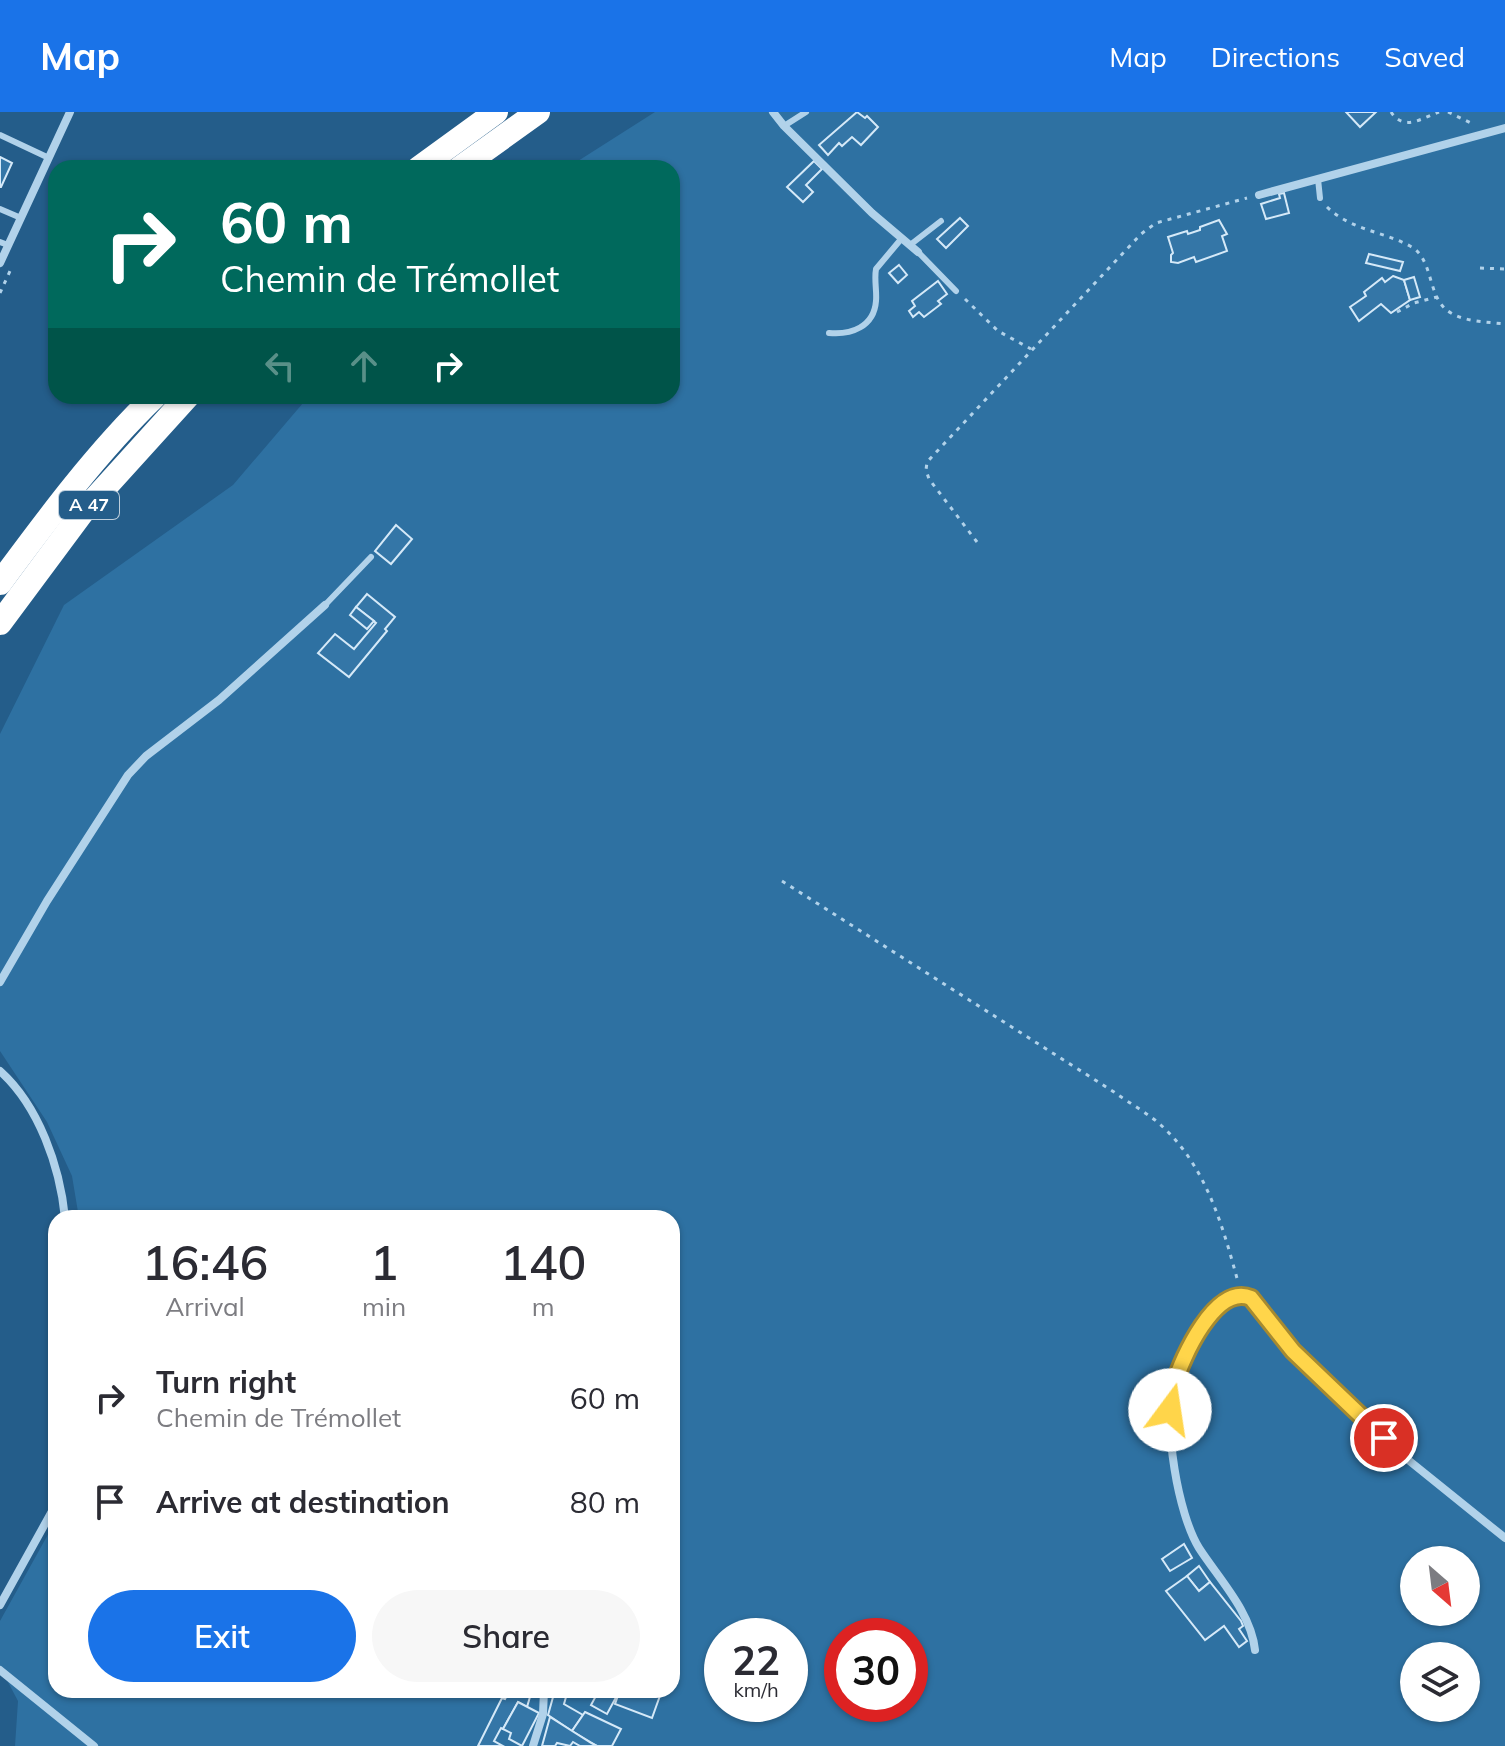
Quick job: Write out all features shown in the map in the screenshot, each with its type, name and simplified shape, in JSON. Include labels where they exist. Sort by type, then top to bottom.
[{"type":"highway","points":[[430,160],[496,112]]},
{"type":"highway","points":[[471,160],[538,112]]},
{"type":"highway","name":"A 47","points":[[0,583],[51,514],[147,404]]},
{"type":"highway","name":"A 47","points":[[0,623],[81,514],[181,404]]},
{"type":"street","points":[[49,158],[70,112]]},
{"type":"street","points":[[773,112],[872,213],[918,252]]},
{"type":"street","points":[[1259,195],[1505,128]]},
{"type":"street","points":[[0,263],[4,244],[21,218],[48,160]]},
{"type":"street","points":[[0,982],[47,901],[128,775],[146,756],[219,700],[325,605]]},
{"type":"street","points":[[0,1071],[11,1081],[34,1115],[50,1153],[64,1210]]},
{"type":"street","points":[[1255,1650],[1252,1636],[1237,1605],[1191,1531],[1174,1465],[1171,1430],[1174,1386],[1187,1353],[1204,1323],[1230,1297],[1241,1294],[1251,1298],[1293,1351],[1407,1459],[1505,1538]]},
{"type":"street","points":[[0,1605],[48,1518]]},
{"type":"street","points":[[0,1670],[94,1746]]},
{"type":"street","points":[[533,1746],[543,1714],[544,1698]]},
{"type":"lane","points":[[784,126],[806,112]]},
{"type":"lane","points":[[0,135],[49,158]]},
{"type":"lane","points":[[1318,179],[1320,198]]},
{"type":"lane","points":[[0,209],[21,218]]},
{"type":"lane","points":[[910,245],[941,221]]},
{"type":"lane","points":[[829,333],[851,333],[872,317],[876,301],[876,269],[902,238]]},
{"type":"lane","points":[[918,252],[956,291]]},
{"type":"lane","points":[[325,605],[371,557]]},
{"type":"path","points":[[1391,112],[1398,121],[1405,123],[1415,123],[1439,112]]},
{"type":"path","points":[[1448,112],[1486,131]]},
{"type":"path","points":[[977,542],[929,479],[927,462],[1141,234],[1156,223],[1259,195]]},
{"type":"path","points":[[1320,198],[1344,221],[1410,246],[1418,252],[1440,304],[1454,315],[1505,324]]},
{"type":"path","points":[[1480,268],[1505,269]]},
{"type":"path","points":[[956,291],[998,331],[1032,350]]},
{"type":"path","points":[[1397,312],[1414,303],[1437,297]]},
{"type":"path","points":[[782,881],[1164,1127],[1194,1163],[1209,1191],[1241,1294]]},
{"type":"shaded area","points":[[655,112],[1505,112],[1505,1746],[15,1746],[18,1701],[0,1667],[0,1621],[48,1534],[48,1698],[680,1698],[680,1210],[78,1210],[72,1176],[47,1122],[0,1051],[0,734],[64,605],[233,485],[302,404],[680,404],[680,160],[580,160]]},
{"type":"building","points":[[857,112],[865,118],[867,116],[878,127],[861,145],[852,137],[842,146],[839,143],[828,155],[819,145]]},
{"type":"building","points":[[1346,112],[1376,112],[1360,127]]},
{"type":"building","points":[[0,157],[12,163],[1,187],[0,187]]},
{"type":"building","points":[[814,161],[822,169],[806,185],[813,192],[803,202],[787,187]]},
{"type":"building","points":[[1284,193],[1289,213],[1266,219],[1261,204],[1280,198],[1279,194]]},
{"type":"building","points":[[960,218],[968,226],[946,248],[937,239]]},
{"type":"building","points":[[1219,220],[1227,234],[1222,236],[1227,251],[1196,262],[1194,257],[1178,263],[1171,262],[1173,253],[1168,237],[1200,230],[1200,227]]},
{"type":"building","points":[[1369,254],[1403,262],[1400,271],[1366,263]]},
{"type":"building","points":[[899,265],[907,275],[898,283],[889,273]]},
{"type":"building","points":[[1393,276],[1404,280],[1410,300],[1391,313],[1381,304],[1359,321],[1350,307],[1366,296],[1364,292],[1382,278],[1385,282]]},
{"type":"building","points":[[1414,277],[1420,297],[1410,300],[1404,280]]},
{"type":"building","points":[[938,281],[947,294],[938,301],[941,304],[924,317],[919,312],[913,317],[909,311],[915,306],[912,301]]},
{"type":"building","points":[[396,525],[412,539],[391,564],[375,551]]},
{"type":"building","points":[[367,594],[395,617],[349,677],[318,653],[335,634],[354,649],[376,623],[356,607]]},
{"type":"building","points":[[356,607],[374,621],[367,629],[350,615]]},
{"type":"building","points":[[1184,1544],[1192,1558],[1170,1571],[1162,1559]]},
{"type":"building","points":[[1199,1566],[1210,1582],[1199,1591],[1187,1576]]},
{"type":"building","points":[[1187,1576],[1199,1591],[1210,1582],[1241,1621],[1243,1626],[1239,1629],[1247,1641],[1239,1647],[1224,1626],[1205,1640],[1166,1591]]},
{"type":"building","points":[[502,1698],[530,1698],[527,1707],[518,1702],[501,1728],[494,1741],[503,1746],[478,1746]]},
{"type":"building","points":[[553,1698],[566,1698],[564,1704],[583,1715],[572,1731],[548,1715]]},
{"type":"building","points":[[595,1698],[616,1698],[607,1714],[591,1705]]},
{"type":"building","points":[[617,1698],[659,1698],[652,1718],[615,1704]]},
{"type":"building","points":[[518,1702],[539,1713],[522,1746],[509,1739],[511,1733],[503,1729]]},
{"type":"building","points":[[585,1712],[621,1729],[612,1746],[597,1746],[572,1731]]},
{"type":"building","points":[[550,1717],[597,1746],[580,1746],[573,1742],[570,1746],[557,1743],[555,1746],[542,1746]]},
{"type":"route","points":[[1170,1410],[1174,1386],[1187,1353],[1204,1323],[1220,1304],[1241,1294],[1251,1298],[1293,1351],[1384,1438]]}]
